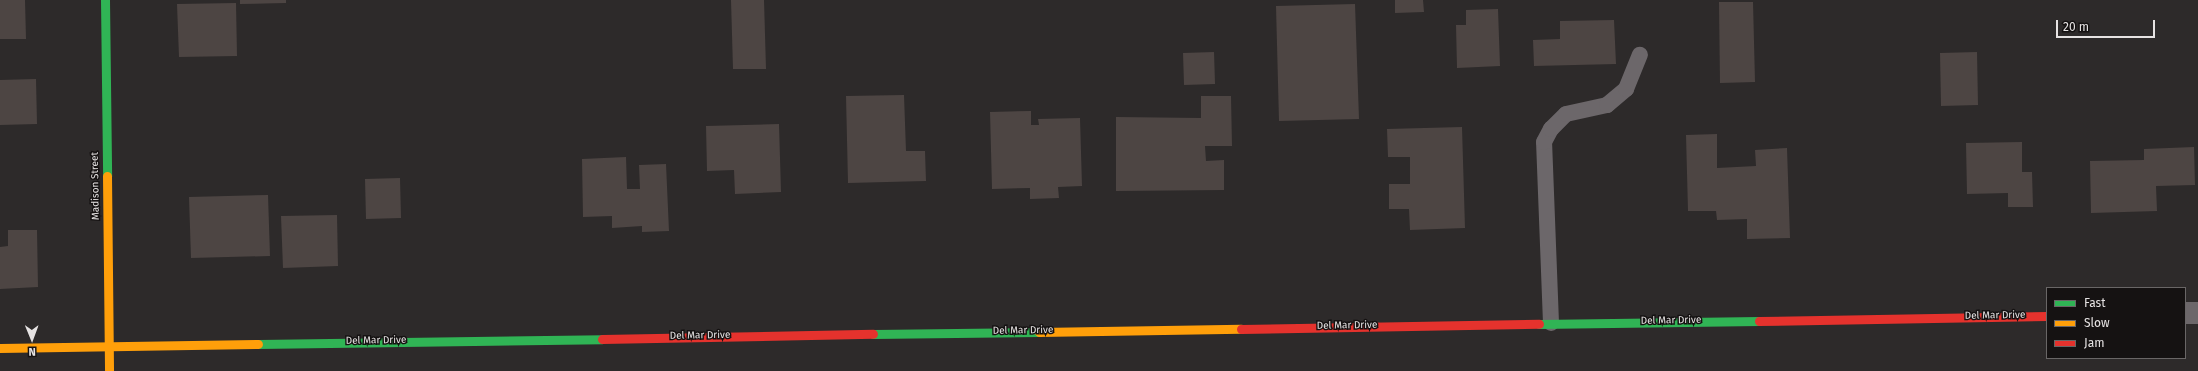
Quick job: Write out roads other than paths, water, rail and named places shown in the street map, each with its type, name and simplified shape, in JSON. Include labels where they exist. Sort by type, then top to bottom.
[{"type":"street","name":"Madison Street","points":[[105,0],[109,371]]},
{"type":"street","points":[[2186,313],[2198,313]]},
{"type":"street","name":"Del Mar Drive","points":[[0,348],[108,345],[2046,316]]},
{"type":"lane","points":[[1551,323],[1544,142],[1551,129],[1566,114],[1607,105],[1626,89],[1640,55]]}]
